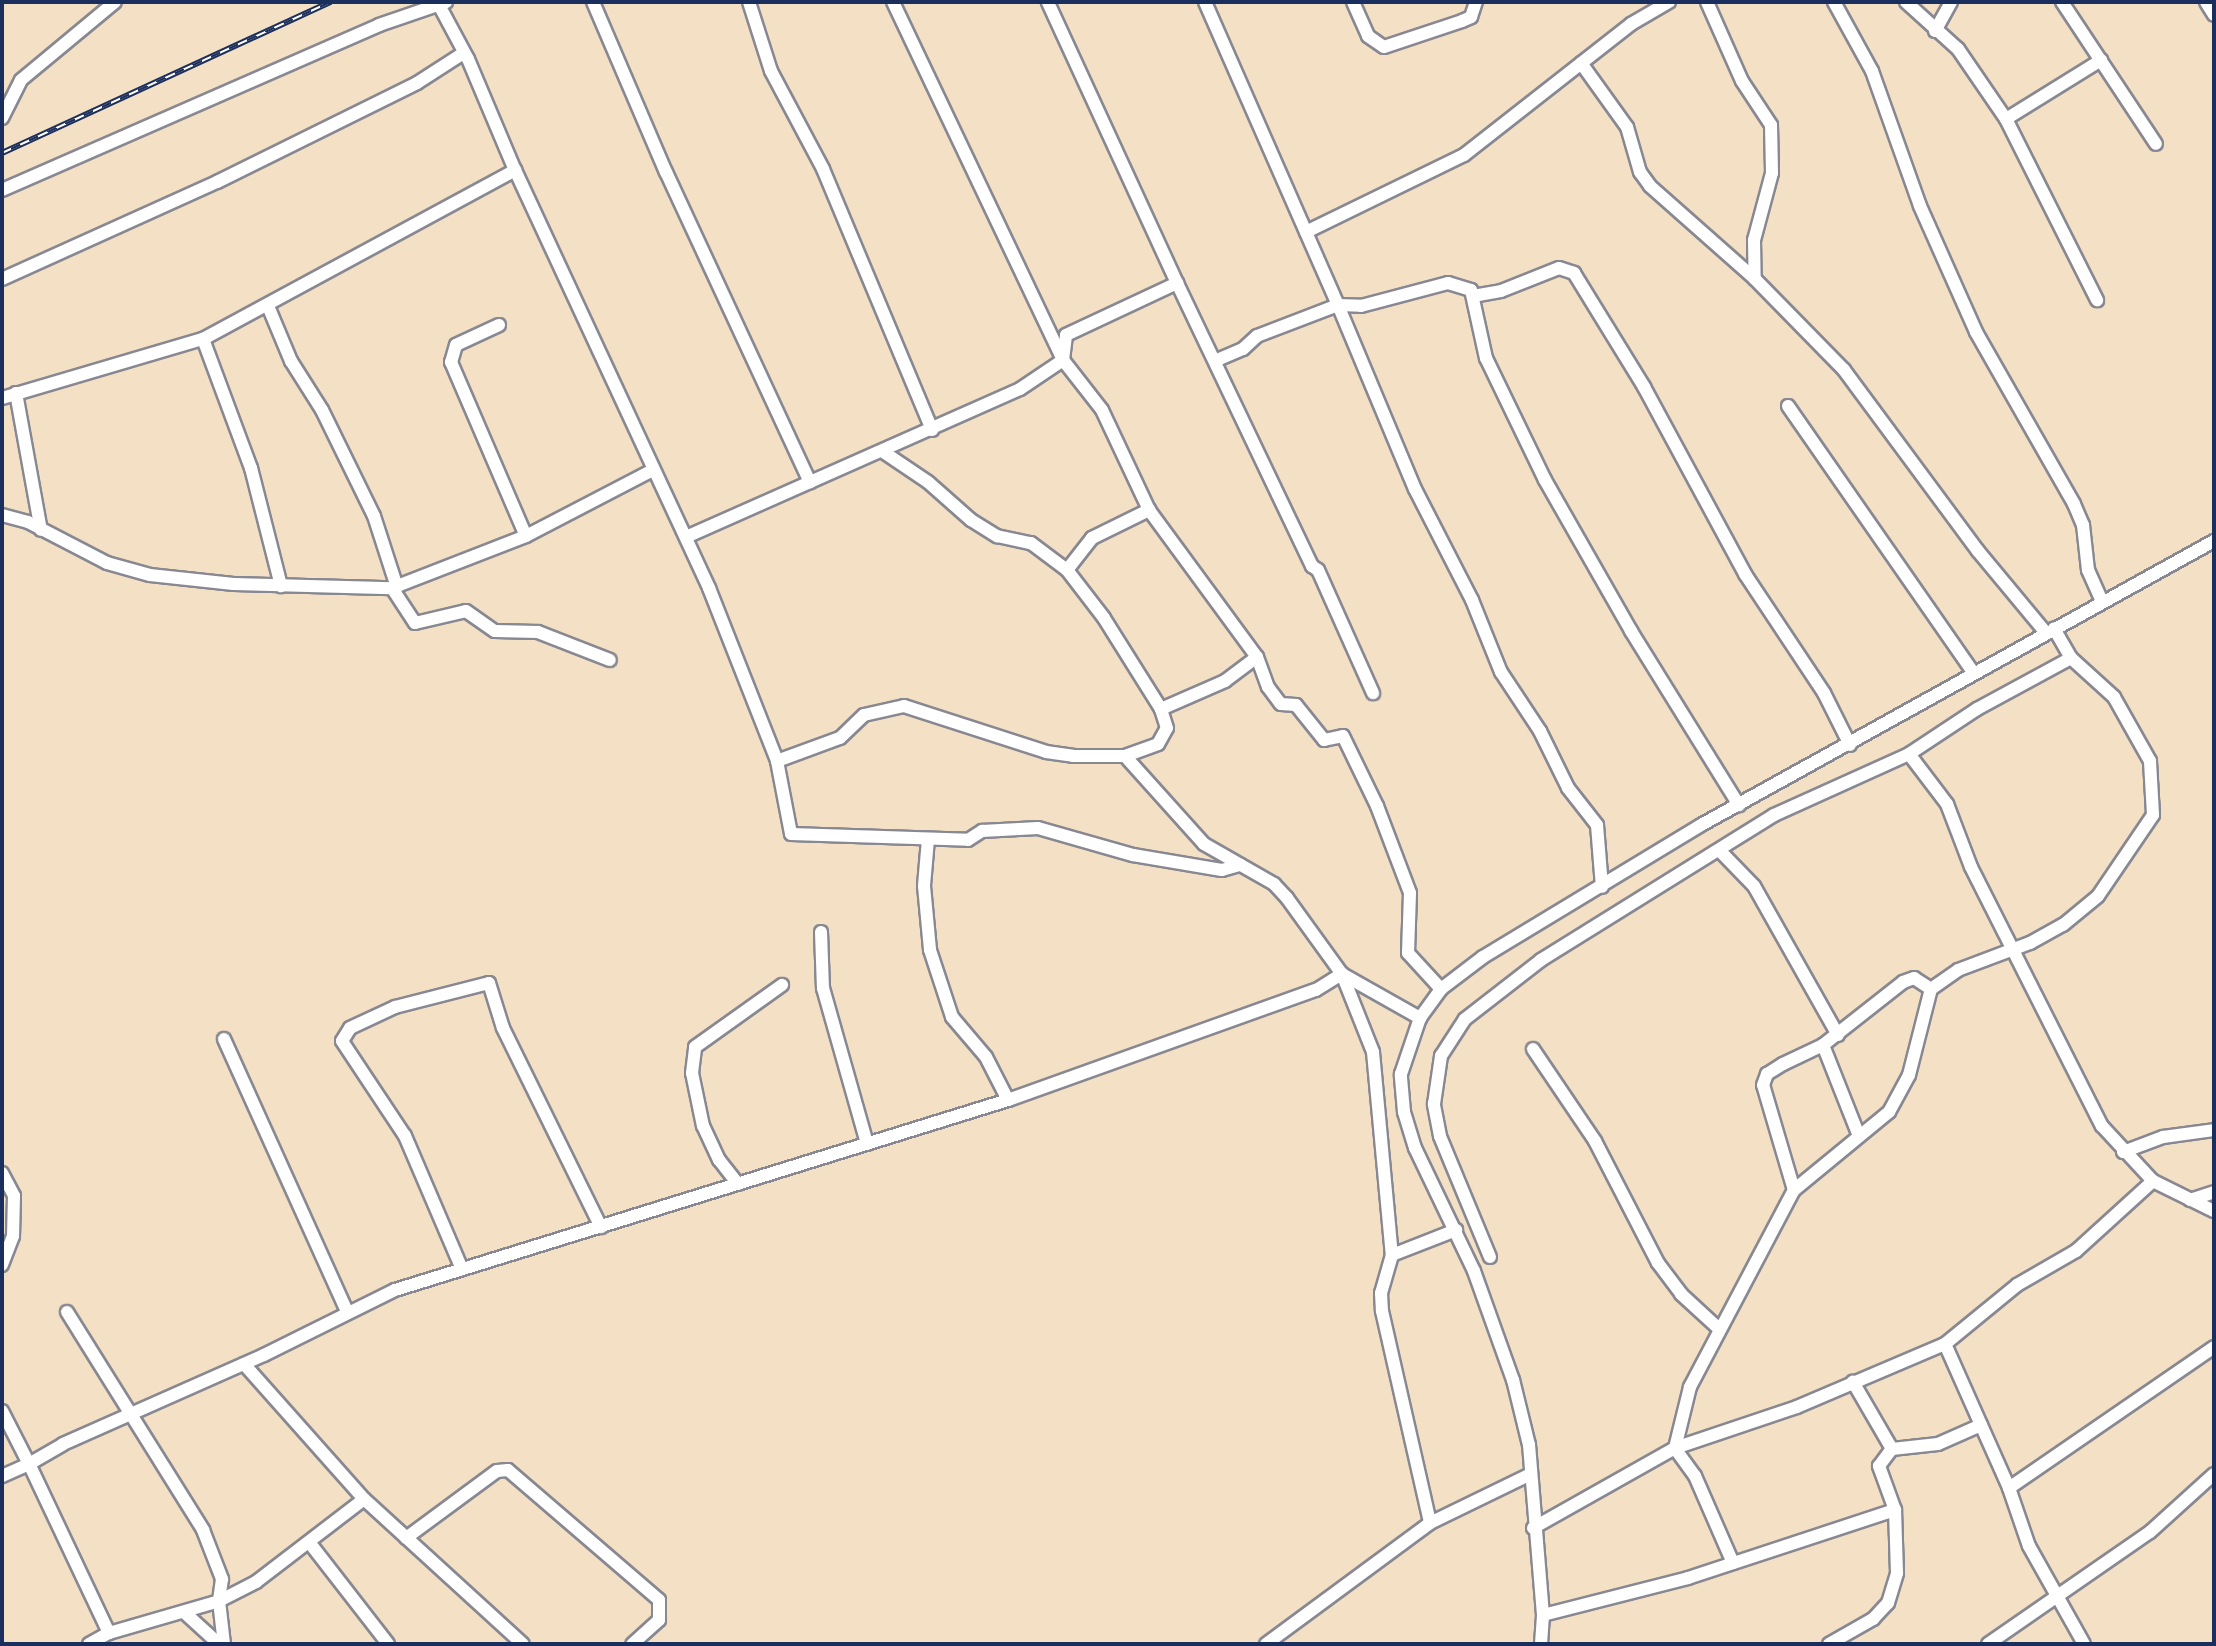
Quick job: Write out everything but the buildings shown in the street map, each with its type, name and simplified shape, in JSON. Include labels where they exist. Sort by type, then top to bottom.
[{"type":"street","points":[[2,118],[21,80],[115,2]]},
{"type":"street","points":[[593,2],[810,482]]},
{"type":"street","points":[[749,2],[759,42],[823,169],[932,430]]},
{"type":"street","points":[[893,2],[1063,360],[1102,410],[1149,510],[1257,657],[1268,687],[1281,704],[1296,705],[1324,740],[1343,736],[1377,806],[1410,893],[1408,953],[1441,989]]},
{"type":"street","points":[[1048,2],[1177,282],[1217,360],[1373,693]]},
{"type":"street","points":[[1205,2],[1338,305],[1415,489],[1472,600],[1501,671],[1541,731],[1568,788],[1597,825],[1602,887]]},
{"type":"street","points":[[1353,2],[1367,36],[1384,47],[1471,17],[1476,2]]},
{"type":"street","points":[[1306,232],[1464,155],[1581,63],[1669,2]]},
{"type":"street","points":[[1707,2],[1742,81],[1771,125],[1772,173],[1754,240],[1755,279]]},
{"type":"street","points":[[1834,2],[1872,71],[1924,216],[1976,332],[2074,504],[2085,536],[2088,570],[2102,602]]},
{"type":"street","points":[[1906,2],[1958,49],[2006,119],[2097,300]]},
{"type":"street","points":[[1936,31],[1951,2]]},
{"type":"street","points":[[2062,2],[2156,144]]},
{"type":"street","points":[[2206,2],[2214,15]]},
{"type":"street","points":[[2,191],[379,25],[442,4],[515,170],[686,537],[777,761],[791,834],[968,840],[982,831],[1038,828],[1133,855],[1222,870],[1240,865]]},
{"type":"street","points":[[2,279],[217,182],[417,83],[463,54]]},
{"type":"street","points":[[2006,119],[2101,60]]},
{"type":"street","points":[[1581,63],[1627,127],[1640,172],[1650,186],[1755,279],[1844,370],[1978,551],[2071,658],[2114,697],[2150,761],[2153,815],[2098,896],[2063,925],[2012,950],[1958,970],[1931,989],[1903,1091],[1889,1112],[1794,1191],[1719,1329],[1683,1406],[1675,1448],[1695,1476],[1733,1563]]},
{"type":"street","points":[[2,398],[203,339],[515,170]]},
{"type":"street","points":[[1473,296],[1502,291],[1559,268],[1574,273],[1644,387],[1745,574],[1824,693],[1850,745]]},
{"type":"street","points":[[1063,360],[1066,335],[1177,282]]},
{"type":"street","points":[[1217,360],[1243,349],[1257,336],[1338,305],[1361,306],[1448,283],[1458,284],[1473,296],[1486,358],[1545,480],[1631,631],[1740,805]]},
{"type":"street","points":[[268,306],[291,361],[322,410],[374,516],[394,588],[415,623],[466,611],[495,631],[538,632],[610,660]]},
{"type":"street","points":[[499,325],[456,345],[451,362],[526,537]]},
{"type":"street","points":[[203,339],[251,468],[281,586]]},
{"type":"street","points":[[686,537],[932,430],[1020,388],[1063,360]]},
{"type":"street","points":[[16,394],[41,530]]},
{"type":"street","points":[[1788,406],[1974,674]]},
{"type":"street","points":[[777,761],[846,735],[864,715],[904,706],[1046,752],[1125,756],[1165,738],[1167,728],[1161,709],[1104,618],[1067,570],[1031,543],[997,536],[971,520],[928,482],[881,451]]},
{"type":"street","points":[[2,515],[41,530],[107,563],[150,575],[281,586],[394,588],[526,537],[653,470]]},
{"type":"street","points":[[1067,570],[1093,538],[1149,510]]},
{"type":"street","points":[[1541,1644],[1543,1615],[1533,1528],[1531,1474],[1513,1380],[1494,1320],[1456,1230],[1415,1148],[1404,1112],[1401,1074],[1420,1018],[1441,989],[1483,957],[1740,805],[2214,541]]},
{"type":"street","points":[[1161,709],[1225,681],[1257,657]]},
{"type":"street","points":[[1490,1257],[1436,1122],[1436,1074],[1453,1035],[1465,1019],[1521,973],[1721,852],[1774,815],[1909,754],[1977,709],[2071,658]]},
{"type":"street","points":[[1909,754],[1947,804],[2012,950],[2074,1075],[2123,1152],[2152,1181],[2214,1211]]},
{"type":"street","points":[[1125,756],[1186,827],[1240,865],[1274,884],[1342,974],[1373,1052],[1392,1255],[1381,1293],[1382,1311],[1430,1523]]},
{"type":"street","points":[[928,839],[924,886],[930,950],[953,1017],[986,1057],[1008,1100]]},
{"type":"street","points":[[1721,852],[1754,886],[1838,1035]]},
{"type":"street","points":[[821,932],[823,988],[867,1144]]},
{"type":"street","points":[[1342,974],[1420,1018]]},
{"type":"street","points":[[2,1476],[244,1364],[395,1290],[1008,1100],[1316,990],[1342,974]]},
{"type":"street","points":[[1794,1191],[1763,1085],[1768,1074],[1783,1063],[1823,1045],[1838,1035],[1903,982],[1914,978],[1931,989]]},
{"type":"street","points":[[462,1269],[405,1136],[342,1041],[350,1028],[395,1007],[489,983],[503,1028],[601,1227]]},
{"type":"street","points":[[738,1184],[719,1160],[703,1126],[692,1073],[695,1047],[782,985]]},
{"type":"street","points":[[224,1039],[348,1312]]},
{"type":"street","points":[[1823,1045],[1859,1136]]},
{"type":"street","points":[[1533,1049],[1595,1142],[1658,1263],[1681,1294],[1719,1329]]},
{"type":"street","points":[[2123,1152],[2163,1137],[2214,1130]]},
{"type":"street","points":[[2,1173],[14,1196],[13,1236],[2,1265]]},
{"type":"street","points":[[1533,1528],[1675,1448],[1797,1407],[1853,1381],[1915,1360],[1945,1344],[2017,1285],[2076,1251],[2152,1181]]},
{"type":"street","points":[[2190,1200],[2214,1192]]},
{"type":"street","points":[[1392,1255],[1456,1230]]},
{"type":"street","points":[[67,1312],[202,1530],[220,1570],[221,1644]]},
{"type":"street","points":[[1945,1344],[2009,1488],[2029,1546],[2059,1595],[2084,1644]]},
{"type":"street","points":[[2009,1488],[2214,1347]]},
{"type":"street","points":[[244,1364],[363,1499],[523,1644]]},
{"type":"street","points":[[1853,1381],[1892,1449]]},
{"type":"street","points":[[2,1411],[109,1633]]},
{"type":"street","points":[[1829,1644],[1873,1619],[1888,1603],[1899,1549],[1895,1510],[1879,1466],[1892,1449],[1938,1444],[1981,1425]]},
{"type":"street","points":[[406,1538],[496,1471],[508,1469],[659,1600],[659,1620],[632,1644]]},
{"type":"street","points":[[1266,1644],[1430,1523],[1531,1474]]},
{"type":"street","points":[[1988,1644],[2150,1532],[2214,1474]]},
{"type":"street","points":[[89,1644],[109,1633],[219,1601],[256,1582],[363,1499]]},
{"type":"street","points":[[1543,1615],[1733,1563],[1895,1510]]},
{"type":"street","points":[[309,1542],[388,1644]]},
{"type":"street","points":[[185,1613],[221,1644]]},
{"type":"railway","points":[[2,153],[331,2]]}]
